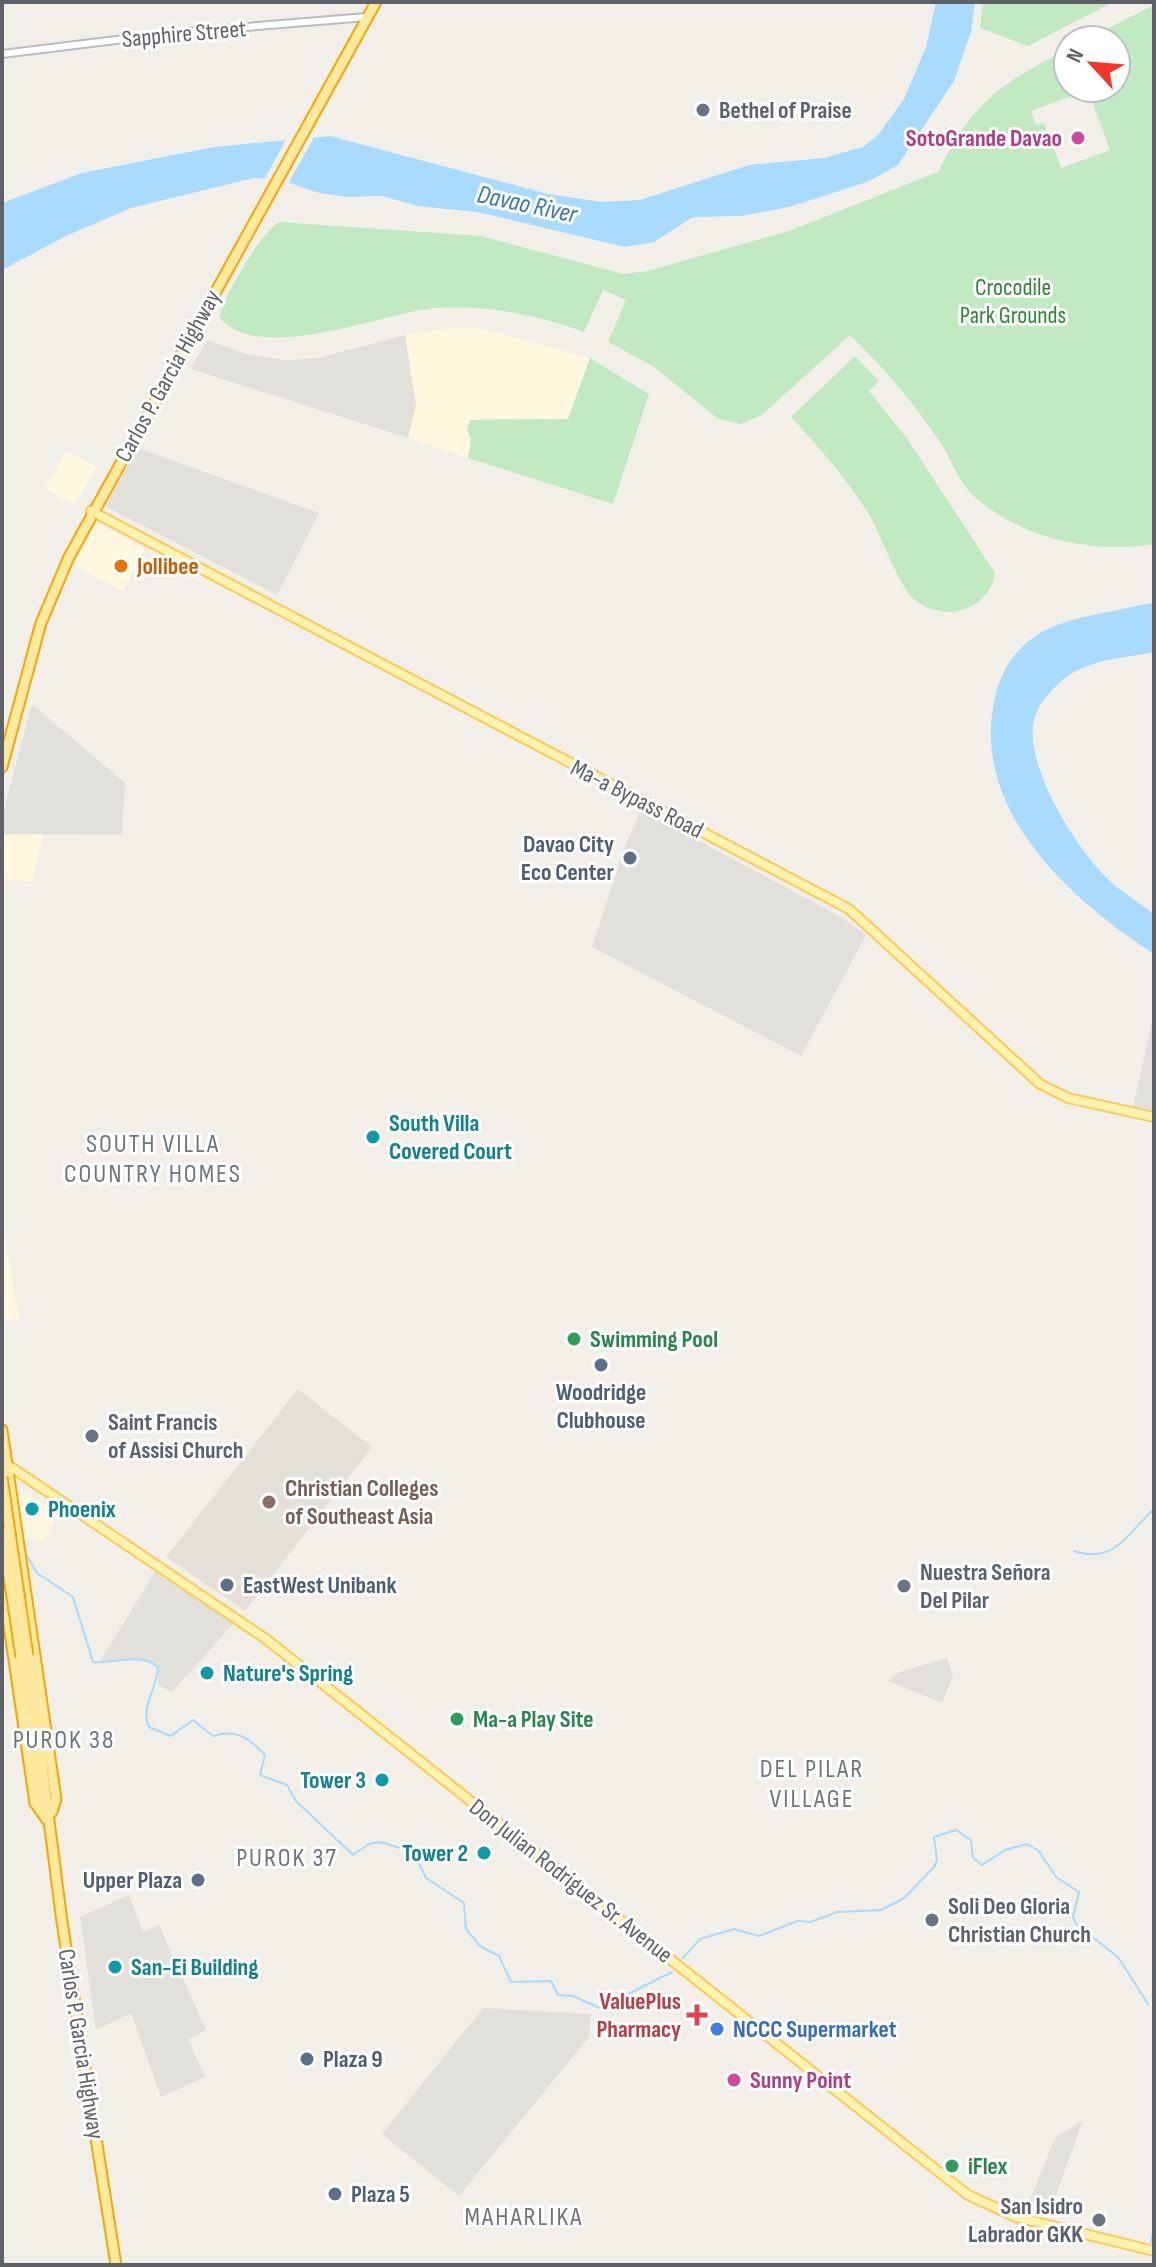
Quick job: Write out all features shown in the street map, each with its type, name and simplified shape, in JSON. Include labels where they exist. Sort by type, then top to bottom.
[{"type":"highway","name":"Carlos P. Garcia Highway","points":[[2,767],[41,623],[91,511],[376,2]]},
{"type":"highway","name":"Carlos P. Garcia Highway","points":[[2,1430],[7,1495],[16,1527],[56,1799],[48,1818]]},
{"type":"highway","name":"Carlos P. Garcia Highway","points":[[2,1477],[42,1802],[48,1818],[116,2265]]},
{"type":"highway","points":[[2,1530],[16,1527]]},
{"type":"highway","name":"Carlos P. Garcia Highway","points":[[2,1530],[24,1656]]},
{"type":"highway","points":[[2,1564],[21,1561]]},
{"type":"highway","name":"Carlos P. Garcia Highway","points":[[2,1578],[35,1803],[48,1818]]},
{"type":"highway","points":[[6,1603],[27,1599]]},
{"type":"highway","points":[[11,1643],[33,1639]]},
{"type":"main road","name":"Ma-a Bypass Road","points":[[91,511],[841,905],[868,923],[1040,1084],[1068,1098],[1154,1117]]},
{"type":"main road","name":"Don Julian Rodriguez Sr. Avenue","points":[[5,1463],[266,1639],[968,2195],[1016,2217],[1154,2251]]},
{"type":"street","name":"Sapphire Street","points":[[2,54],[173,33],[367,17]]},
{"type":"shaded area","points":[[480,328],[590,358],[568,419],[477,418],[467,424],[471,445],[468,458],[408,438],[416,404],[405,335],[441,329]]},
{"type":"shaded area","points":[[405,335],[416,405],[408,438],[191,369],[207,340],[246,354],[287,360],[318,358]]},
{"type":"shaded area","points":[[138,448],[319,513],[277,595],[105,506]]},
{"type":"shaded area","points":[[66,451],[97,467],[75,505],[45,489]]},
{"type":"shaded area","points":[[96,523],[145,548],[123,591],[74,565]]},
{"type":"shaded area","points":[[32,704],[125,783],[122,835],[2,834],[2,817]]},
{"type":"shaded area","points":[[641,810],[841,917],[866,935],[801,1056],[592,947],[623,851]]},
{"type":"shaded area","points":[[2,834],[44,834],[31,882],[2,878]]},
{"type":"shaded area","points":[[1154,1013],[1154,1111],[1133,1107]]},
{"type":"shaded area","points":[[2,1222],[19,1319],[4,1322],[2,1321]]},
{"type":"shaded area","name":"Christian Colleges of Southeast Asia","points":[[298,1389],[372,1447],[245,1611],[166,1557]]},
{"type":"shaded area","points":[[29,1494],[59,1513],[43,1541],[21,1536],[16,1496]]},
{"type":"shaded area","points":[[155,1572],[234,1623],[172,1692],[158,1685],[158,1667],[152,1662],[132,1659],[99,1663]]},
{"type":"shaded area","points":[[947,1658],[953,1676],[942,1703],[888,1681],[899,1672]]},
{"type":"shaded area","points":[[129,1895],[143,1932],[159,1925],[206,2030],[188,2039],[205,2077],[161,2097],[131,2013],[96,2030],[80,1917]]},
{"type":"shaded area","points":[[483,2008],[591,2014],[589,2037],[459,2196],[382,2134]]},
{"type":"shaded area","points":[[1083,2120],[1049,2214],[1027,2207],[1055,2138]]},
{"type":"green space","points":[[983,2],[1113,2],[1070,24],[1052,24],[1052,34],[1028,46],[980,28]]},
{"type":"green space","name":"Crocodile Park Grounds","points":[[1154,5],[1154,544],[1131,547],[1084,545],[1038,534],[995,512],[970,492],[920,413],[850,335],[762,415],[741,424],[718,419],[653,366],[608,342],[626,300],[603,290],[584,332],[529,316],[491,309],[453,307],[412,312],[291,337],[263,337],[238,331],[220,318],[227,296],[244,265],[264,236],[280,222],[481,236],[623,274],[647,271],[789,231],[938,172],[976,111],[1023,73],[1052,58],[1052,103],[1031,111],[1036,125],[1044,123],[1061,168],[1110,150],[1093,104],[1132,104],[1132,24],[1117,24]]},
{"type":"green space","points":[[855,356],[879,381],[869,391],[906,437],[995,573],[984,597],[963,610],[938,611],[914,599],[902,583],[860,500],[791,417]]},
{"type":"green space","points":[[590,358],[649,394],[613,504],[468,458],[471,438],[467,430],[470,420],[568,419]]},
{"type":"water","name":"Davao River","points":[[936,2],[975,2],[971,32],[954,81],[898,165],[867,182],[789,207],[741,216],[693,217],[654,242],[625,247],[477,212],[418,206],[382,196],[347,197],[320,193],[278,179],[254,178],[131,208],[66,236],[2,270],[2,203],[82,173],[214,147],[330,136],[548,194],[602,202],[640,200],[749,165],[824,158],[863,147],[878,135],[904,99],[926,47]]},
{"type":"water","points":[[1154,602],[1154,652],[1086,666],[1067,677],[1051,691],[1039,708],[1034,720],[1033,739],[1045,783],[1083,850],[1110,881],[1154,914],[1154,954],[1090,907],[1060,879],[1034,848],[1012,814],[997,778],[991,739],[995,698],[1002,676],[1013,657],[1029,641],[1048,629],[1072,620]]},
{"type":"pier","points":[[317,132],[287,186],[263,182],[289,134]]},
{"type":"waterway","points":[[1074,1551],[1100,1554],[1110,1550],[1128,1537],[1154,1509]]},
{"type":"waterway","points":[[25,1552],[37,1573],[73,1597],[93,1662],[136,1659],[158,1667],[146,1712],[149,1727],[171,1736],[193,1720],[213,1736],[229,1733],[242,1736],[265,1755],[260,1775],[287,1785],[296,1801],[353,1855],[369,1844],[380,1842],[414,1852],[426,1878],[464,1903],[466,1929],[481,1947],[499,1956],[511,1982],[551,1981],[558,1995],[573,1996],[600,2008],[672,1972]]},
{"type":"waterway","points":[[683,1958],[700,1939],[734,1929],[759,1936],[797,1921],[811,1922],[837,1912],[881,1910],[903,1899],[934,1867],[937,1860],[934,1837],[956,1830],[971,1840],[973,1858],[982,1865],[1005,1850],[1027,1844],[1039,1851],[1056,1877],[1079,1892],[1073,1917],[1076,1924],[1118,1957],[1148,2004]]},
{"type":"waterway","points":[[1151,2242],[1154,2229]]},
{"type":"place","name":"Bethel of Praise","points":[[703,110]]},
{"type":"place","name":"SotoGrande Davao","points":[[1078,138]]},
{"type":"place","name":"Jollibee","points":[[121,566]]},
{"type":"place","name":"Davao City Eco Center","points":[[630,858]]},
{"type":"place","name":"South Villa Covered Court","points":[[373,1137]]},
{"type":"place","name":"Swimming Pool","points":[[574,1339]]},
{"type":"place","name":"Woodridge Clubhouse","points":[[601,1365]]},
{"type":"place","name":"Saint Francis of Assisi Church","points":[[92,1436]]},
{"type":"place","name":"Christian Colleges of Southeast Asia","points":[[269,1502]]},
{"type":"place","name":"Phoenix","points":[[32,1509]]},
{"type":"place","name":"EastWest Unibank","points":[[227,1585]]},
{"type":"place","name":"Nuestra Señora Del Pilar","points":[[904,1586]]},
{"type":"place","name":"Nature's Spring","points":[[207,1673]]},
{"type":"place","name":"Ma-a Play Site","points":[[457,1719]]},
{"type":"place","name":"Tower 3","points":[[382,1780]]},
{"type":"place","name":"Tower 2","points":[[484,1853]]},
{"type":"place","name":"Upper Plaza","points":[[198,1880]]},
{"type":"place","name":"Soli Deo Gloria Christian Church","points":[[932,1920]]},
{"type":"place","name":"San-Ei Building","points":[[115,1967]]},
{"type":"place","name":"ValuePlus Pharmacy","points":[[697,2015]]},
{"type":"place","name":"NCCC Supermarket","points":[[717,2029]]},
{"type":"place","name":"Plaza 9","points":[[307,2059]]},
{"type":"place","name":"Sunny Point","points":[[734,2080]]},
{"type":"place","name":"iFlex","points":[[952,2166]]},
{"type":"place","name":"Plaza 5","points":[[335,2194]]},
{"type":"place","name":"San Isidro Labrador GKK","points":[[1099,2220]]},
{"type":"district","name":"SOUTH VILLA COUNTRY HOMES","points":[[153,1159]]},
{"type":"district","name":"PUROK 38","points":[[64,1740]]},
{"type":"district","name":"DEL PILAR VILLAGE","points":[[812,1784]]},
{"type":"district","name":"PUROK 37","points":[[287,1858]]},
{"type":"district","name":"MAHARLIKA","points":[[524,2217]]}]
